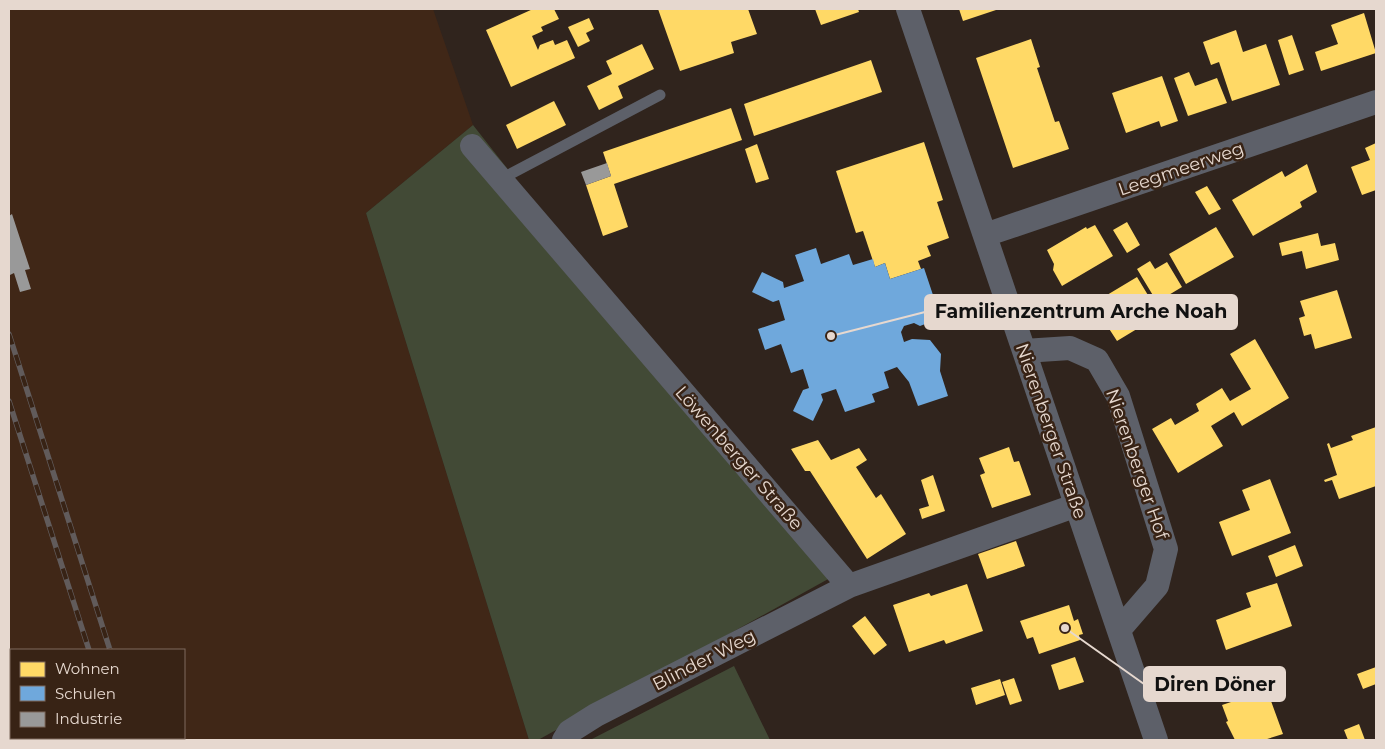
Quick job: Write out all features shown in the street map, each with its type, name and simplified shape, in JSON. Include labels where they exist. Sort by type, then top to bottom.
[{"type":"street","name":"Nierenberger Straße","points":[[908,9],[1156,740]]},
{"type":"street","name":"Leegmeerweg","points":[[985,235],[1376,102]]},
{"type":"street","name":"Löwenberger Straße","points":[[472,146],[849,586]]},
{"type":"street","name":"Nierenberger Hof","points":[[1024,351],[1070,348],[1096,360],[1118,396],[1166,549],[1157,586],[1118,630]]},
{"type":"street","points":[[849,586],[1076,505]]},
{"type":"street","name":"Blinder Weg","points":[[564,740],[569,732],[596,715],[849,586]]},
{"type":"lane","points":[[501,179],[660,95]]},
{"type":"shaded area","points":[[9,9],[433,9],[473,125],[366,213],[529,740],[9,740]]},
{"type":"green space","points":[[473,125],[830,578],[538,740],[529,740],[366,213]]},
{"type":"green space","points":[[734,666],[770,740],[590,740]]},
{"type":"building: Wohnen","points":[[533,9],[554,9],[559,19],[541,27],[543,31],[532,36],[538,50],[540,45],[553,40],[555,45],[567,40],[575,58],[511,87],[486,30]]},
{"type":"building: Wohnen","points":[[658,9],[748,9],[757,34],[731,42],[734,53],[680,71]]},
{"type":"building: Wohnen","points":[[815,9],[858,9],[859,12],[821,25]]},
{"type":"building: Wohnen","points":[[959,9],[999,9],[963,21]]},
{"type":"building: Wohnen","points":[[1364,13],[1376,53],[1321,71],[1315,52],[1338,44],[1331,25]]},
{"type":"building: Wohnen","points":[[589,18],[594,29],[586,33],[590,41],[578,47],[568,27]]},
{"type":"building: Wohnen","points":[[1236,30],[1243,52],[1266,44],[1280,85],[1232,101],[1219,62],[1211,65],[1203,42]]},
{"type":"building: Wohnen","points":[[1292,35],[1304,70],[1289,75],[1278,40]]},
{"type":"building: Wohnen","points":[[1031,39],[1040,67],[1037,68],[1055,122],[1059,121],[1069,149],[1013,168],[976,58]]},
{"type":"building: Wohnen","points":[[642,44],[654,69],[618,86],[623,98],[599,110],[587,86],[612,74],[606,61]]},
{"type":"building: Wohnen","points":[[871,60],[882,92],[754,136],[744,104]]},
{"type":"building: Wohnen","points":[[1189,72],[1195,86],[1217,78],[1227,103],[1188,116],[1174,78]]},
{"type":"building: Wohnen","points":[[1162,76],[1178,121],[1161,127],[1159,121],[1126,133],[1112,93]]},
{"type":"building: Wohnen","points":[[554,101],[566,125],[517,149],[506,125]]},
{"type":"building: Wohnen","points":[[731,108],[742,140],[614,184],[628,227],[603,236],[586,185],[611,176],[603,152]]},
{"type":"building: Wohnen","points":[[924,142],[943,200],[937,202],[949,238],[927,246],[931,256],[918,261],[921,269],[890,279],[885,263],[875,267],[863,231],[856,233],[836,171]]},
{"type":"building: Wohnen","points":[[1376,143],[1376,190],[1362,195],[1351,167],[1370,160],[1365,148]]},
{"type":"building: Wohnen","points":[[757,144],[769,179],[756,183],[745,149]]},
{"type":"building: Wohnen","points":[[1307,164],[1317,192],[1300,202],[1302,207],[1253,236],[1232,200],[1282,171],[1285,177]]},
{"type":"building: Wohnen","points":[[1207,186],[1221,209],[1209,215],[1195,192]]},
{"type":"building: Wohnen","points":[[1127,222],[1140,245],[1127,253],[1113,230]]},
{"type":"building: Wohnen","points":[[1095,225],[1113,256],[1062,286],[1053,270],[1054,264],[1047,250],[1086,227],[1087,229]]},
{"type":"building: Wohnen","points":[[1216,227],[1234,257],[1186,284],[1169,254]]},
{"type":"building: Wohnen","points":[[1318,233],[1321,246],[1335,243],[1339,260],[1306,269],[1302,251],[1282,256],[1279,243]]},
{"type":"building: Wohnen","points":[[1150,261],[1155,269],[1167,262],[1182,287],[1157,302],[1137,269]]},
{"type":"building: Wohnen","points":[[1137,277],[1160,315],[1117,341],[1106,324],[1110,322],[1097,301]]},
{"type":"building: Wohnen","points":[[1337,290],[1352,338],[1315,349],[1311,334],[1304,336],[1299,318],[1305,316],[1300,301]]},
{"type":"building: Wohnen","points":[[1255,339],[1289,398],[1242,426],[1234,412],[1211,426],[1223,446],[1178,473],[1152,429],[1171,418],[1175,425],[1199,411],[1196,404],[1222,388],[1230,401],[1251,389],[1230,354]]},
{"type":"building: Wohnen","points":[[1376,427],[1376,486],[1339,499],[1332,480],[1325,482],[1324,480],[1337,475],[1327,444],[1329,443],[1331,448],[1353,440],[1351,436]]},
{"type":"building: Wohnen","points":[[818,440],[831,460],[859,448],[867,460],[856,467],[876,498],[881,494],[906,534],[867,559],[810,471],[805,471],[791,449]]},
{"type":"building: Wohnen","points":[[1009,447],[1014,462],[1019,461],[1031,495],[992,508],[980,475],[985,473],[979,458]]},
{"type":"building: Wohnen","points":[[933,475],[945,511],[922,519],[919,509],[929,506],[921,480]]},
{"type":"building: Wohnen","points":[[1270,479],[1291,533],[1232,556],[1219,522],[1250,510],[1242,490]]},
{"type":"building: Wohnen","points":[[1016,541],[1025,566],[987,579],[978,554]]},
{"type":"building: Wohnen","points":[[1295,545],[1303,566],[1276,577],[1268,556]]},
{"type":"building: Wohnen","points":[[1277,583],[1292,626],[1226,650],[1216,620],[1251,607],[1246,593]]},
{"type":"building: Wohnen","points":[[967,584],[983,631],[946,644],[944,640],[909,652],[893,605],[929,593],[931,596]]},
{"type":"building: Wohnen","points":[[1069,605],[1074,621],[1078,619],[1083,634],[1079,635],[1080,640],[1039,654],[1033,637],[1027,639],[1020,621]]},
{"type":"building: Wohnen","points":[[865,616],[887,645],[874,655],[852,626]]},
{"type":"building: Wohnen","points":[[1075,657],[1084,682],[1059,690],[1051,665]]},
{"type":"building: Wohnen","points":[[1376,667],[1376,684],[1363,689],[1357,674]]},
{"type":"building: Wohnen","points":[[1014,678],[1022,701],[1010,705],[1002,682]]},
{"type":"building: Wohnen","points":[[1000,679],[1005,695],[976,705],[971,688]]},
{"type":"building: Wohnen","points":[[1258,688],[1263,691],[1267,690],[1283,734],[1264,740],[1235,740],[1226,722],[1228,721],[1222,705],[1243,698],[1246,692]]},
{"type":"building: Wohnen","points":[[1359,724],[1365,740],[1348,740],[1344,730]]},
{"type":"building: Schulen","points":[[816,248],[821,264],[849,254],[853,265],[873,259],[875,267],[885,263],[890,279],[924,268],[934,298],[926,301],[933,321],[920,326],[914,323],[904,326],[901,332],[904,342],[912,339],[930,340],[941,354],[940,371],[948,396],[918,406],[909,382],[897,367],[884,372],[889,388],[872,394],[875,402],[845,412],[836,389],[821,394],[823,400],[813,421],[793,411],[803,390],[809,388],[803,369],[791,373],[781,344],[765,350],[758,329],[785,320],[779,300],[773,302],[752,292],[762,272],[783,282],[784,288],[804,281],[795,255]]},
{"type":"building: Industrie","points":[[607,163],[611,176],[586,185],[581,172]]},
{"type":"building: Industrie","points":[[12,214],[30,269],[25,270],[31,289],[20,292],[14,273],[10,275],[9,272],[9,216]]},
{"type":"railway","points":[[9,334],[110,649]]},
{"type":"railway","points":[[9,401],[89,649]]},
{"type":"place","name":"Familienzentrum Arche Noah","points":[[831,336]]},
{"type":"place","name":"Diren Döner","points":[[1065,628]]}]
